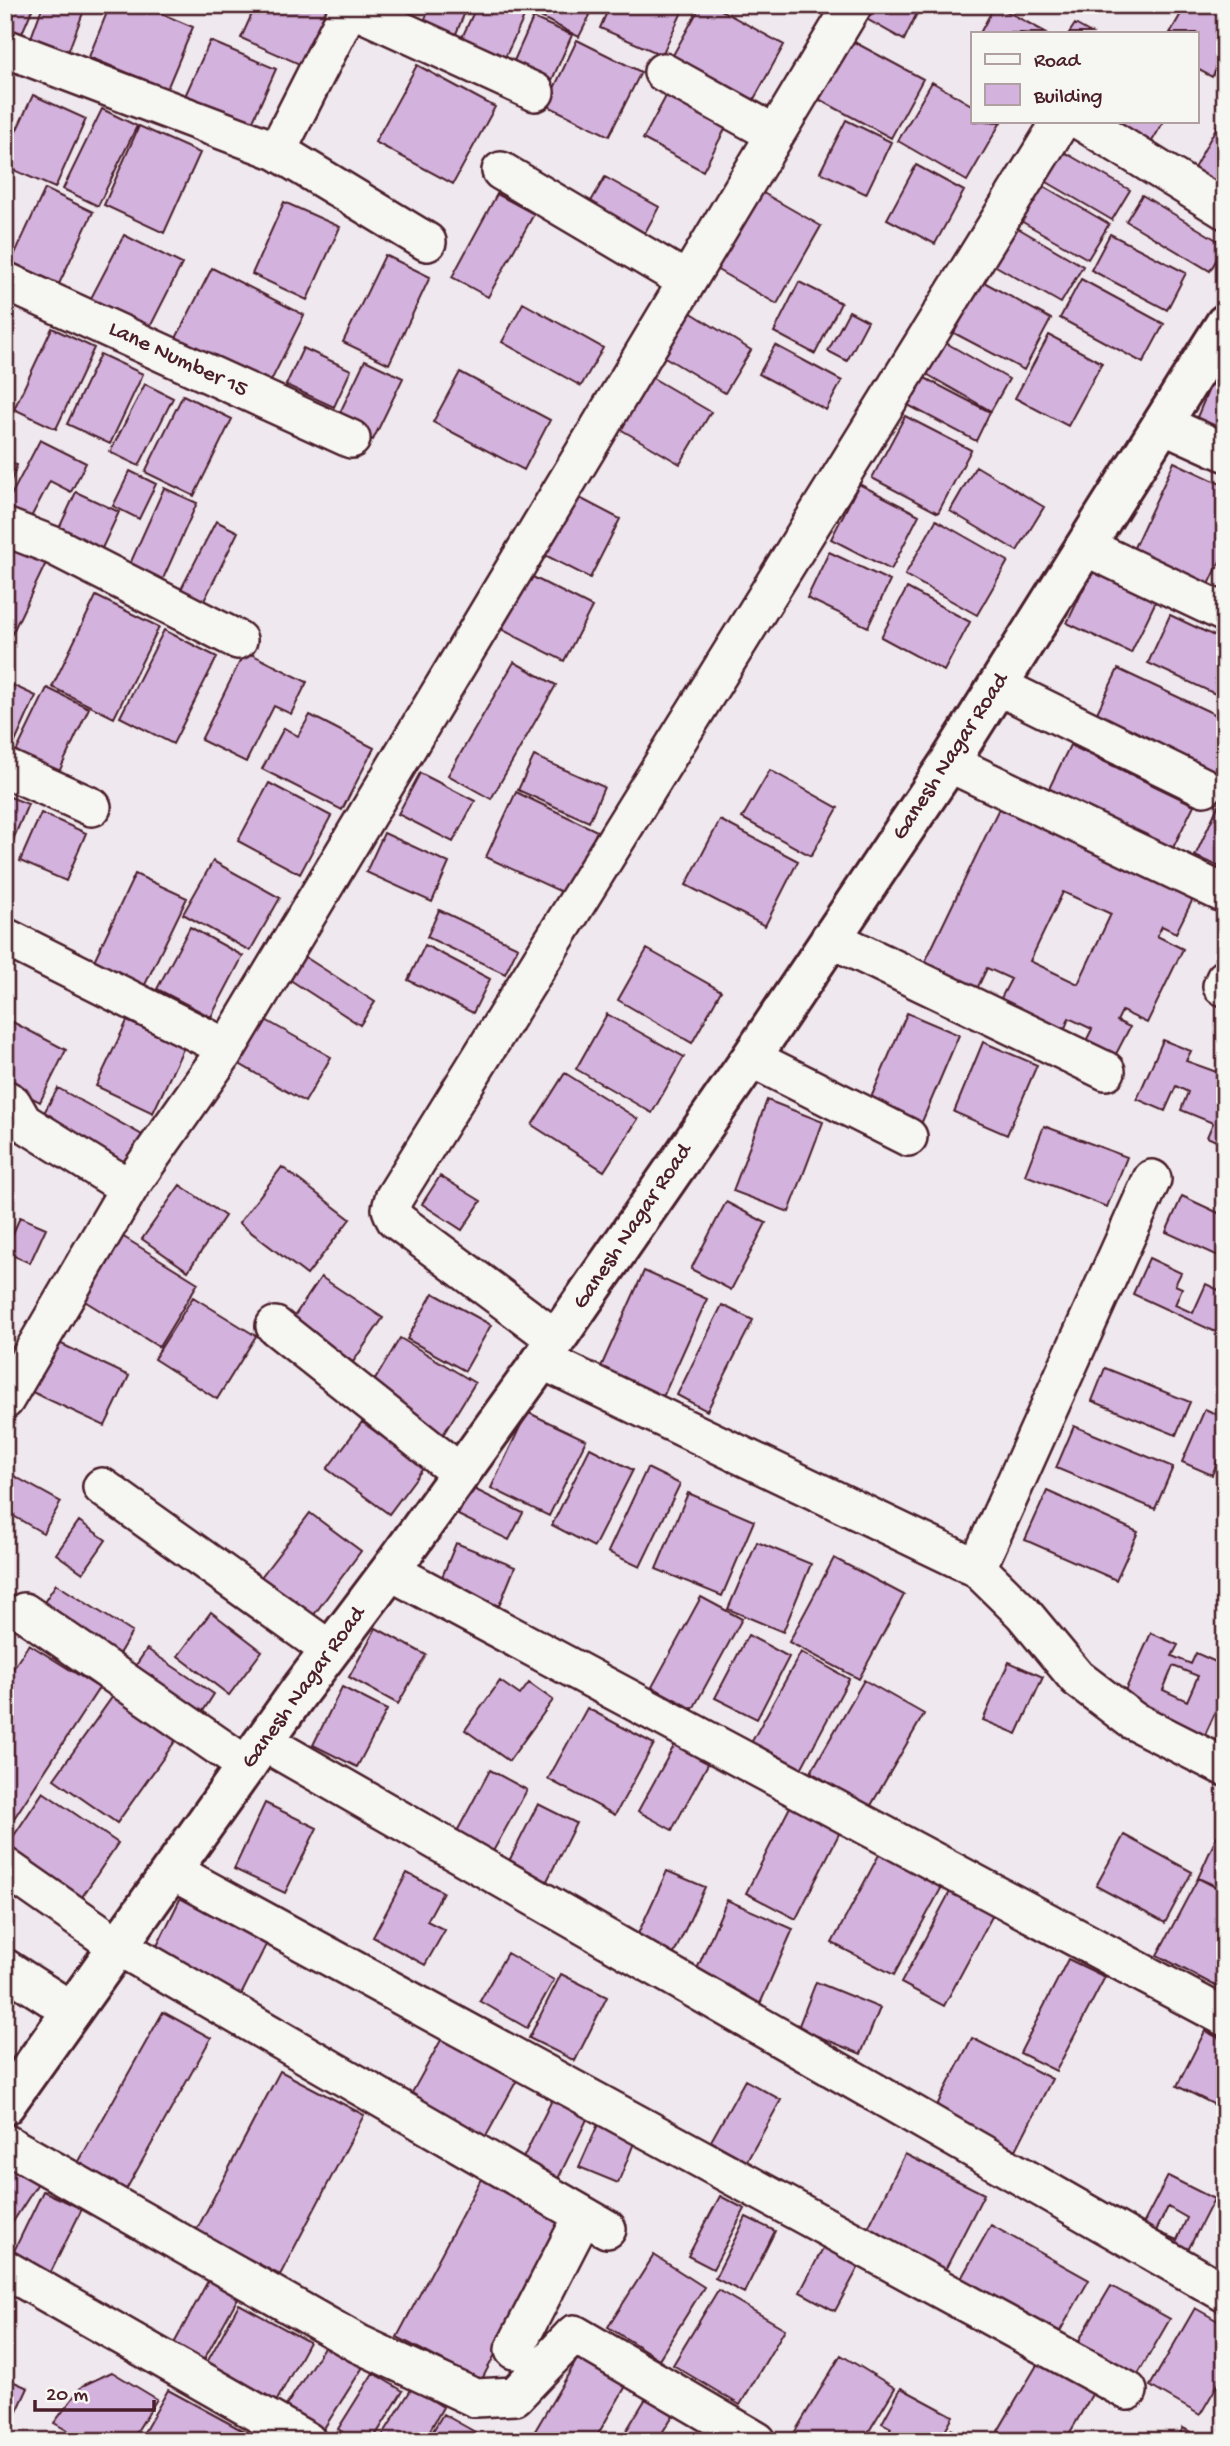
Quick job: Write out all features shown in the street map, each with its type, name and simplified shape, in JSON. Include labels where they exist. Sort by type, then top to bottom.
[{"type":"street","points":[[5,1400],[129,1188],[227,1048],[853,5]]},
{"type":"street","points":[[277,151],[349,6],[535,92]]},
{"type":"street","points":[[5,48],[277,151],[427,242]]},
{"type":"street","points":[[663,72],[775,134]]},
{"type":"street","points":[[1060,122],[394,1198],[391,1209],[394,1219],[549,1350],[977,1568],[1023,1613],[1077,1678],[1132,1720],[1225,1768]]},
{"type":"street","points":[[1083,122],[1225,210]]},
{"type":"street","points":[[501,171],[687,281]]},
{"type":"street","name":"Lane Number 15","points":[[5,281],[351,439]]},
{"type":"street","name":"Ganesh Nagar Road","points":[[5,2105],[255,1754],[549,1350],[751,1058],[949,763],[1225,324]]},
{"type":"street","points":[[1163,424],[1225,452]]},
{"type":"street","points":[[5,527],[54,547],[238,640]]},
{"type":"street","points":[[1086,547],[1225,612]]},
{"type":"street","points":[[998,686],[1204,787]]},
{"type":"street","points":[[949,763],[1225,894]]},
{"type":"street","points":[[5,768],[92,807]]},
{"type":"street","points":[[5,937],[227,1048]]},
{"type":"street","points":[[830,938],[1106,1071]]},
{"type":"street","points":[[1225,979],[1222,986],[1225,987]]},
{"type":"street","points":[[751,1058],[908,1137]]},
{"type":"street","points":[[5,1099],[12,1103],[23,1122],[129,1188]]},
{"type":"street","points":[[977,1568],[1152,1179]]},
{"type":"street","points":[[275,1326],[460,1474]]},
{"type":"street","points":[[102,1487],[330,1650]]},
{"type":"street","points":[[390,1571],[1225,2017]]},
{"type":"street","points":[[24,1612],[255,1754],[1225,2293]]},
{"type":"street","points":[[5,1867],[118,1946],[595,2222],[514,2350]]},
{"type":"street","points":[[172,1871],[1128,2391]]},
{"type":"street","points":[[5,1968],[72,2011]]},
{"type":"street","points":[[5,2143],[359,2344],[475,2398],[515,2396],[574,2334],[757,2441]]},
{"type":"street","points":[[5,2269],[307,2441]]},
{"type":"building","points":[[5,5],[34,5],[17,45],[5,40]]},
{"type":"building","points":[[43,5],[86,5],[65,60],[28,46]]},
{"type":"building","points":[[110,5],[141,5],[193,27],[167,89],[89,57]]},
{"type":"building","points":[[256,5],[323,5],[339,12],[313,70],[241,38]]},
{"type":"building","points":[[378,5],[415,5],[407,21]]},
{"type":"building","points":[[431,5],[468,5],[453,41],[421,28]]},
{"type":"building","points":[[477,5],[516,5],[527,11],[502,64],[459,44]]},
{"type":"building","points":[[540,5],[595,5],[579,37],[535,14]]},
{"type":"building","points":[[610,5],[667,5],[682,12],[662,55],[600,28]]},
{"type":"building","points":[[701,5],[712,5],[784,45],[749,108],[668,64]]},
{"type":"building","points":[[869,5],[909,5],[918,11],[904,40],[863,17]]},
{"type":"building","points":[[995,5],[1045,32],[981,32]]},
{"type":"building","points":[[1186,5],[1225,7],[1225,54],[1212,77],[1198,70],[1198,32],[1171,32]]},
{"type":"building","points":[[533,18],[572,35],[548,89],[509,72]]},
{"type":"building","points":[[1075,24],[1089,32],[1070,32]]},
{"type":"building","points":[[843,36],[923,79],[891,138],[811,95]]},
{"type":"building","points":[[577,40],[641,72],[609,136],[546,105]]},
{"type":"building","points":[[210,41],[276,69],[251,125],[185,96]]},
{"type":"building","points":[[417,65],[495,107],[453,184],[375,142]]},
{"type":"building","points":[[932,82],[971,105],[971,122],[1001,122],[967,181],[898,141]]},
{"type":"building","points":[[671,87],[731,118],[703,171],[643,139]]},
{"type":"building","points":[[33,95],[86,119],[55,188],[5,166],[5,155]]},
{"type":"building","points":[[102,109],[137,126],[98,206],[63,189]]},
{"type":"building","points":[[1223,115],[1225,116],[1225,191],[1192,172]]},
{"type":"building","points":[[846,120],[891,142],[866,194],[820,172]]},
{"type":"building","points":[[1109,122],[1163,122],[1145,153]]},
{"type":"building","points":[[139,126],[200,153],[164,233],[104,205]]},
{"type":"building","points":[[1057,148],[1130,190],[1112,220],[1040,178]]},
{"type":"building","points":[[916,165],[964,191],[935,244],[887,219]]},
{"type":"building","points":[[605,177],[659,207],[641,240],[586,210]]},
{"type":"building","points":[[1040,184],[1109,224],[1088,259],[1019,220]]},
{"type":"building","points":[[45,189],[93,212],[59,284],[11,262]]},
{"type":"building","points":[[758,190],[821,226],[777,304],[714,268]]},
{"type":"building","points":[[497,194],[534,214],[488,297],[452,277]]},
{"type":"building","points":[[1142,195],[1225,245],[1210,271],[1126,221]]},
{"type":"building","points":[[284,202],[340,227],[307,300],[252,274]]},
{"type":"building","points":[[1016,227],[1083,266],[1061,303],[994,265]]},
{"type":"building","points":[[1110,234],[1186,273],[1167,310],[1091,270]]},
{"type":"building","points":[[124,235],[182,264],[148,331],[89,302]]},
{"type":"building","points":[[385,255],[430,277],[389,364],[343,342]]},
{"type":"building","points":[[212,268],[304,315],[265,393],[172,346]]},
{"type":"building","points":[[1081,279],[1164,324],[1143,363],[1060,318]]},
{"type":"building","points":[[982,281],[1051,319],[1024,370],[954,333]]},
{"type":"building","points":[[799,282],[841,303],[815,354],[774,332]]},
{"type":"building","points":[[523,303],[603,348],[581,386],[502,342]]},
{"type":"building","points":[[685,309],[751,350],[725,393],[658,353]]},
{"type":"building","points":[[849,311],[868,321],[847,361],[828,351]]},
{"type":"building","points":[[52,328],[94,348],[56,429],[14,409]]},
{"type":"building","points":[[1049,335],[1102,363],[1068,426],[1015,398]]},
{"type":"building","points":[[941,340],[1009,379],[991,411],[923,372]]},
{"type":"building","points":[[775,345],[842,381],[826,410],[759,374]]},
{"type":"building","points":[[303,348],[351,370],[334,407],[286,385]]},
{"type":"building","points":[[100,354],[143,374],[110,444],[67,424]]},
{"type":"building","points":[[365,360],[403,378],[373,440],[335,423]]},
{"type":"building","points":[[460,372],[550,420],[524,470],[433,422]]},
{"type":"building","points":[[921,376],[990,412],[976,441],[906,404]]},
{"type":"building","points":[[651,377],[711,412],[680,464],[620,429]]},
{"type":"building","points":[[145,384],[173,398],[139,466],[110,452]]},
{"type":"building","points":[[1211,384],[1225,390],[1225,443],[1192,429]]},
{"type":"building","points":[[183,395],[232,419],[194,496],[145,472]]},
{"type":"building","points":[[905,416],[971,450],[938,513],[872,478]]},
{"type":"building","points":[[40,440],[86,463],[71,492],[50,481],[29,521],[5,507]]},
{"type":"building","points":[[5,461],[17,465],[5,496]]},
{"type":"building","points":[[1174,462],[1225,486],[1225,551],[1206,591],[1130,556]]},
{"type":"building","points":[[976,466],[1044,507],[1017,551],[950,511]]},
{"type":"building","points":[[130,471],[156,484],[139,519],[113,506]]},
{"type":"building","points":[[859,484],[919,515],[891,570],[831,539]]},
{"type":"building","points":[[164,488],[197,503],[158,590],[125,575]]},
{"type":"building","points":[[76,492],[119,512],[97,559],[54,539]]},
{"type":"building","points":[[570,493],[620,519],[590,578],[539,552]]},
{"type":"building","points":[[936,520],[1008,561],[977,615],[905,575]]},
{"type":"building","points":[[216,521],[238,532],[201,607],[178,595]]},
{"type":"building","points":[[5,543],[46,563],[10,638],[5,635]]},
{"type":"building","points":[[829,552],[890,581],[868,627],[807,598]]},
{"type":"building","points":[[1092,571],[1156,601],[1131,653],[1067,623]]},
{"type":"building","points":[[523,572],[592,607],[564,661],[495,626]]},
{"type":"building","points":[[907,588],[970,622],[944,671],[881,637]]},
{"type":"building","points":[[96,596],[159,627],[114,718],[52,687]]},
{"type":"building","points":[[1170,615],[1225,641],[1224,698],[1148,663]]},
{"type":"building","points":[[164,630],[217,657],[173,744],[120,717]]},
{"type":"building","points":[[245,651],[307,682],[291,714],[274,706],[246,762],[201,740]]},
{"type":"building","points":[[514,662],[556,685],[491,799],[448,775]]},
{"type":"building","points":[[1118,669],[1225,719],[1225,779],[1222,785],[1092,723]]},
{"type":"building","points":[[10,684],[36,696],[12,749],[5,746],[5,694]]},
{"type":"building","points":[[47,688],[89,708],[59,772],[16,752]]},
{"type":"building","points":[[310,715],[374,748],[342,810],[262,769],[284,728],[298,736]]},
{"type":"building","points":[[1070,745],[1194,805],[1169,856],[1045,797]]},
{"type":"building","points":[[534,756],[604,787],[589,822],[518,790]]},
{"type":"building","points":[[770,770],[838,808],[811,856],[742,818]]},
{"type":"building","points":[[420,773],[475,801],[453,842],[398,814]]},
{"type":"building","points":[[269,783],[331,816],[300,874],[238,841]]},
{"type":"building","points":[[516,792],[597,831],[568,895],[486,857]]},
{"type":"building","points":[[1225,794],[1225,869],[1195,856]]},
{"type":"building","points":[[5,795],[28,804],[5,859]]},
{"type":"building","points":[[1001,804],[1194,897],[1176,933],[1162,926],[1157,936],[1183,949],[1147,1023],[1122,1011],[1117,1021],[1130,1027],[1115,1056],[1086,1041],[1092,1029],[1069,1018],[1064,1031],[1000,1000],[1011,979],[987,968],[977,989],[924,964]],"holes":[[[1063,892],[1111,914],[1078,984],[1030,961]]]},
{"type":"building","points":[[41,813],[86,833],[66,881],[20,861]]},
{"type":"building","points":[[720,820],[798,861],[765,926],[686,885]]},
{"type":"building","points":[[384,833],[449,863],[432,902],[366,872]]},
{"type":"building","points":[[213,861],[280,898],[250,951],[183,914]]},
{"type":"building","points":[[135,874],[187,898],[141,993],[90,969]]},
{"type":"building","points":[[439,910],[518,947],[505,974],[427,937]]},
{"type":"building","points":[[190,927],[243,956],[211,1017],[157,989]]},
{"type":"building","points":[[425,945],[490,979],[473,1013],[408,980]]},
{"type":"building","points":[[647,949],[721,991],[692,1043],[618,1000]]},
{"type":"building","points":[[299,953],[375,1002],[360,1025],[284,976]]},
{"type":"building","points":[[907,1013],[959,1035],[919,1129],[867,1107]]},
{"type":"building","points":[[255,1014],[331,1057],[305,1102],[229,1058]]},
{"type":"building","points":[[607,1014],[684,1057],[652,1113],[576,1069]]},
{"type":"building","points":[[5,1018],[66,1050],[40,1102],[5,1084]]},
{"type":"building","points":[[127,1021],[184,1047],[153,1113],[96,1086]]},
{"type":"building","points":[[1163,1040],[1191,1051],[1186,1061],[1225,1075],[1225,1145],[1207,1137],[1213,1123],[1181,1110],[1188,1092],[1176,1086],[1165,1111],[1137,1099]]},
{"type":"building","points":[[983,1042],[1037,1065],[1007,1135],[954,1112]]},
{"type":"building","points":[[565,1073],[638,1119],[604,1171],[532,1125]]},
{"type":"building","points":[[58,1088],[142,1135],[122,1172],[37,1125]]},
{"type":"building","points":[[767,1100],[823,1122],[789,1212],[733,1191]]},
{"type":"building","points":[[5,1120],[19,1126],[5,1160]]},
{"type":"building","points":[[1044,1126],[1127,1157],[1107,1207],[1025,1175]]},
{"type":"building","points":[[282,1167],[350,1219],[307,1275],[239,1223]]},
{"type":"building","points":[[440,1176],[481,1201],[462,1230],[422,1204]]},
{"type":"building","points":[[180,1185],[225,1216],[188,1271],[142,1239]]},
{"type":"building","points":[[1182,1196],[1225,1216],[1225,1259],[1166,1232]]},
{"type":"building","points":[[726,1202],[766,1223],[731,1290],[691,1269]]},
{"type":"building","points":[[20,1217],[46,1228],[30,1263],[5,1252]]},
{"type":"building","points":[[122,1236],[198,1283],[159,1347],[83,1300]]},
{"type":"building","points":[[1149,1258],[1181,1273],[1175,1285],[1182,1288],[1175,1305],[1193,1313],[1206,1284],[1225,1293],[1225,1328],[1222,1335],[1133,1294]]},
{"type":"building","points":[[644,1271],[707,1299],[663,1397],[600,1369]]},
{"type":"building","points":[[321,1277],[383,1318],[353,1362],[291,1321]]},
{"type":"building","points":[[433,1293],[491,1325],[465,1371],[407,1339]]},
{"type":"building","points":[[193,1297],[256,1336],[217,1399],[154,1359]]},
{"type":"building","points":[[722,1305],[753,1320],[707,1411],[677,1395]]},
{"type":"building","points":[[400,1338],[475,1383],[441,1438],[367,1393]]},
{"type":"building","points":[[53,1340],[129,1376],[105,1426],[28,1390]]},
{"type":"building","points":[[1105,1368],[1190,1402],[1176,1435],[1092,1401]]},
{"type":"building","points":[[1205,1409],[1225,1418],[1225,1445],[1212,1475],[1182,1462]]},
{"type":"building","points":[[527,1412],[586,1440],[549,1516],[491,1488]]},
{"type":"building","points":[[362,1422],[424,1467],[389,1514],[327,1469]]},
{"type":"building","points":[[1074,1426],[1173,1467],[1155,1509],[1056,1468]]},
{"type":"building","points":[[590,1448],[633,1470],[594,1547],[552,1525]]},
{"type":"building","points":[[647,1468],[680,1484],[640,1567],[608,1552]]},
{"type":"building","points":[[5,1471],[61,1502],[43,1533],[5,1511]]},
{"type":"building","points":[[472,1488],[523,1513],[509,1540],[458,1515]]},
{"type":"building","points":[[1047,1491],[1138,1532],[1116,1580],[1025,1540]]},
{"type":"building","points":[[688,1493],[754,1521],[722,1596],[656,1569]]},
{"type":"building","points":[[310,1513],[361,1551],[310,1620],[258,1581]]},
{"type":"building","points":[[79,1521],[106,1540],[83,1573],[56,1554]]},
{"type":"building","points":[[757,1542],[811,1564],[783,1632],[728,1609]]},
{"type":"building","points":[[456,1543],[515,1567],[499,1606],[440,1582]]},
{"type":"building","points":[[834,1558],[904,1595],[859,1679],[789,1642]]},
{"type":"building","points":[[56,1584],[132,1632],[114,1662],[37,1613]]},
{"type":"building","points":[[701,1597],[742,1619],[693,1709],[652,1687]]},
{"type":"building","points":[[211,1612],[262,1651],[229,1695],[178,1656]]},
{"type":"building","points":[[376,1628],[426,1655],[398,1704],[349,1677]]},
{"type":"building","points":[[1151,1633],[1178,1645],[1172,1656],[1191,1664],[1196,1653],[1225,1666],[1225,1691],[1204,1737],[1121,1700]],"holes":[[[1173,1666],[1198,1676],[1187,1701],[1163,1690]]]},
{"type":"building","points":[[748,1635],[789,1657],[757,1719],[715,1698]]},
{"type":"building","points":[[29,1644],[99,1688],[9,1826],[5,1824],[5,1681]]},
{"type":"building","points":[[147,1649],[214,1694],[196,1722],[128,1677]]},
{"type":"building","points":[[801,1652],[849,1679],[801,1769],[751,1743]]},
{"type":"building","points":[[1009,1662],[1043,1677],[1017,1734],[983,1720]]},
{"type":"building","points":[[864,1680],[924,1714],[870,1807],[811,1772]]},
{"type":"building","points":[[500,1681],[520,1695],[529,1683],[553,1700],[509,1761],[465,1730]]},
{"type":"building","points":[[342,1687],[387,1710],[357,1767],[313,1745]]},
{"type":"building","points":[[113,1696],[176,1740],[117,1823],[54,1779]]},
{"type":"building","points":[[587,1708],[654,1744],[615,1815],[548,1779]]},
{"type":"building","points":[[680,1735],[714,1753],[672,1830],[638,1811]]},
{"type":"building","points":[[490,1770],[527,1790],[491,1855],[455,1835]]},
{"type":"building","points":[[43,1792],[118,1843],[80,1900],[5,1849]]},
{"type":"building","points":[[794,1799],[844,1824],[796,1919],[746,1893]]},
{"type":"building","points":[[265,1803],[317,1828],[285,1893],[234,1869]]},
{"type":"building","points":[[538,1804],[576,1823],[546,1883],[508,1863]]},
{"type":"building","points":[[1124,1835],[1192,1872],[1165,1923],[1096,1886]]},
{"type":"building","points":[[1217,1836],[1225,1840],[1225,1890],[1198,1878]]},
{"type":"building","points":[[881,1851],[944,1883],[894,1975],[832,1943]]},
{"type":"building","points":[[667,1871],[705,1887],[673,1956],[636,1938]]},
{"type":"building","points":[[407,1873],[443,1892],[427,1921],[445,1930],[425,1965],[373,1937]]},
{"type":"building","points":[[1198,1878],[1225,1892],[1225,1991],[1157,1955]]},
{"type":"building","points":[[952,1888],[995,1911],[944,2006],[901,1983]]},
{"type":"building","points":[[185,1889],[272,1933],[238,2001],[151,1958]]},
{"type":"building","points":[[727,1900],[793,1929],[760,2004],[694,1976]]},
{"type":"building","points":[[507,1953],[554,1980],[527,2028],[480,2001]]},
{"type":"building","points":[[1068,1959],[1105,1977],[1056,2071],[1020,2053]]},
{"type":"building","points":[[561,1974],[607,1997],[575,2061],[529,2038]]},
{"type":"building","points":[[816,1982],[880,2008],[861,2054],[798,2028]]},
{"type":"building","points":[[5,1986],[18,1995],[5,2013]]},
{"type":"building","points":[[163,2012],[211,2038],[122,2197],[74,2170]]},
{"type":"building","points":[[447,2029],[522,2071],[484,2140],[409,2098]]},
{"type":"building","points":[[1205,2031],[1225,2041],[1225,2110],[1177,2086]]},
{"type":"building","points":[[972,2038],[1052,2079],[1016,2150],[935,2109]]},
{"type":"building","points":[[280,2071],[364,2115],[280,2275],[196,2231]]},
{"type":"building","points":[[745,2080],[781,2100],[747,2161],[711,2141]]},
{"type":"building","points":[[558,2088],[594,2105],[555,2185],[519,2166]]},
{"type":"building","points":[[599,2122],[636,2138],[618,2183],[579,2167]]},
{"type":"building","points":[[905,2154],[984,2194],[942,2276],[864,2236]]},
{"type":"building","points":[[5,2158],[40,2180],[5,2234]]},
{"type":"building","points":[[1168,2176],[1214,2199],[1185,2256],[1139,2232]],"holes":[[[1168,2207],[1187,2218],[1177,2240],[1156,2231]]]},
{"type":"building","points":[[482,2177],[566,2221],[481,2381],[397,2337]]},
{"type":"building","points":[[43,2191],[82,2209],[49,2276],[11,2257]]},
{"type":"building","points":[[720,2196],[745,2209],[713,2269],[688,2256]]},
{"type":"building","points":[[746,2217],[775,2231],[744,2293],[715,2278]]},
{"type":"building","points":[[991,2225],[1089,2280],[1051,2347],[954,2291]]},
{"type":"building","points":[[825,2244],[861,2263],[835,2311],[800,2292]]},
{"type":"building","points":[[654,2255],[704,2287],[659,2359],[608,2327]]},
{"type":"building","points":[[209,2279],[239,2296],[201,2365],[171,2349]]},
{"type":"building","points":[[1111,2286],[1170,2319],[1137,2376],[1078,2342]]},
{"type":"building","points":[[718,2290],[785,2329],[740,2405],[673,2365]]},
{"type":"building","points":[[239,2304],[309,2342],[270,2413],[200,2375]]},
{"type":"building","points":[[1195,2308],[1225,2325],[1225,2372],[1200,2415],[1150,2386]]},
{"type":"building","points":[[326,2344],[363,2367],[321,2433],[284,2409]]},
{"type":"building","points":[[1047,2348],[1101,2379],[1065,2441],[1014,2441],[998,2431]]},
{"type":"building","points":[[582,2351],[630,2379],[594,2441],[529,2441]]},
{"type":"building","points":[[841,2355],[895,2388],[863,2441],[802,2441],[793,2435]]},
{"type":"building","points":[[112,2372],[157,2399],[131,2441],[86,2441],[54,2423],[82,2386]]},
{"type":"building","points":[[373,2373],[403,2391],[372,2441],[356,2441],[338,2429]]},
{"type":"building","points":[[5,2378],[28,2388],[5,2437]]},
{"type":"building","points":[[412,2388],[443,2407],[424,2441],[379,2441]]},
{"type":"building","points":[[901,2388],[953,2416],[939,2441],[885,2441],[891,2428],[882,2423]]},
{"type":"building","points":[[168,2390],[249,2434],[245,2441],[139,2441]]},
{"type":"building","points":[[648,2395],[675,2412],[657,2441],[620,2441]]},
{"type":"building","points":[[443,2414],[477,2433],[472,2441],[427,2441]]},
{"type":"building","points":[[1183,2428],[1207,2441],[1176,2441]]},
{"type":"building","points":[[951,2429],[972,2441],[945,2441]]}]
